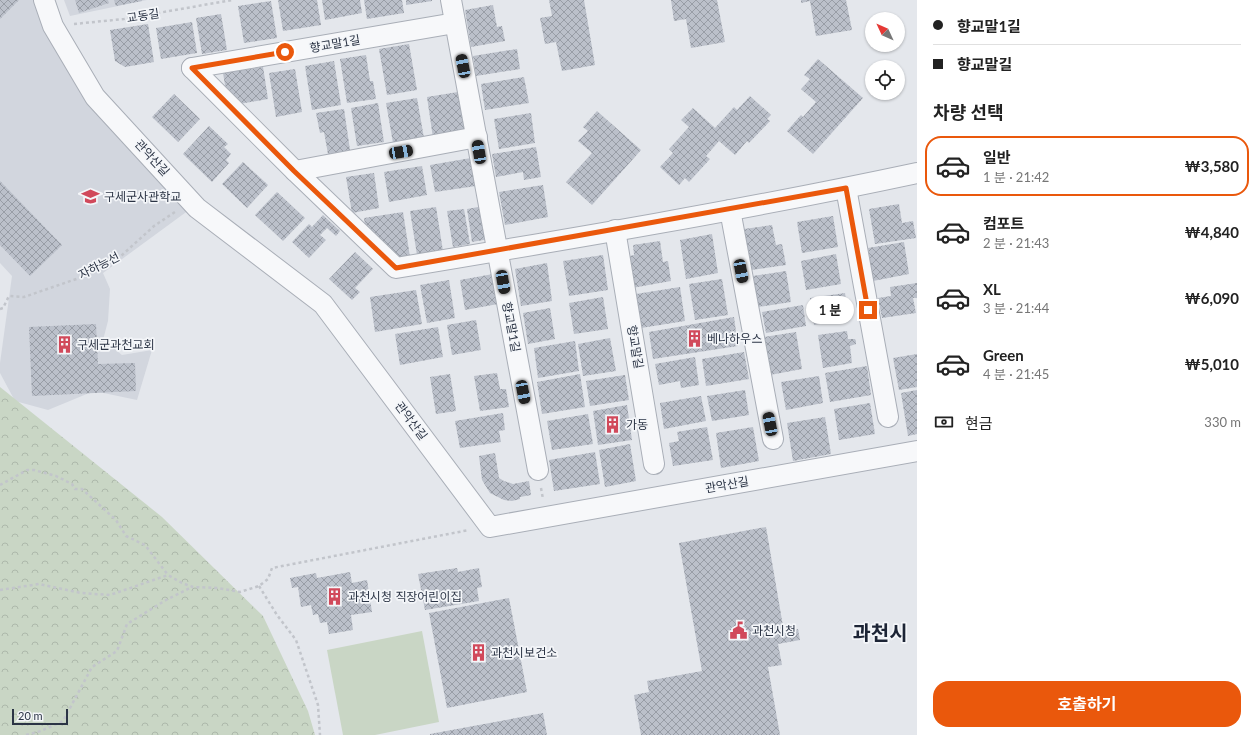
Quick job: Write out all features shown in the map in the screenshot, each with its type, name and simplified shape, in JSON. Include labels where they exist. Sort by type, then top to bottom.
[{"type":"street","name":"관악산길","points":[[44,0],[54,26],[95,97],[197,208],[323,304],[490,527],[917,451]]},
{"type":"street","name":"향교말1길","points":[[451,0],[538,470]]},
{"type":"street","name":"향교말1길","points":[[294,171],[192,68],[455,23]]},
{"type":"street","points":[[294,171],[477,138]]},
{"type":"street","points":[[294,171],[396,268],[730,210],[917,173]]},
{"type":"street","points":[[846,188],[888,417]]},
{"type":"street","points":[[730,210],[773,439]]},
{"type":"street","name":"향교말길","points":[[615,230],[654,464]]},
{"type":"path","name":"교동길","points":[[54,26],[124,19],[232,0]]},
{"type":"path","name":"자하능선","points":[[0,309],[3,308],[9,296],[24,297],[77,278],[121,256],[154,226],[191,201]]},
{"type":"path","points":[[0,485],[27,470],[34,470],[56,476],[72,484],[75,489],[82,489],[116,520],[126,536],[145,545],[168,575],[192,587],[218,588],[240,592],[259,586],[268,579],[272,568],[490,527]]},
{"type":"path","points":[[538,470],[546,517]]},
{"type":"path","points":[[0,590],[39,584],[81,593],[110,595],[168,575]]},
{"type":"path","points":[[259,586],[277,615],[296,640],[318,705],[320,735]]},
{"type":"path","points":[[26,735],[41,731],[63,721],[92,667],[117,651],[127,624],[166,600],[192,587]]},
{"type":"shaded area","name":"구세군사관학교","points":[[0,0],[39,0],[49,30],[193,207],[103,273],[110,289],[108,321],[103,340],[122,355],[152,350],[137,400],[94,391],[48,410],[15,401],[0,373],[0,363],[12,276],[0,263]]},
{"type":"shaded area","points":[[64,0],[147,0],[70,16]]},
{"type":"green space","points":[[0,387],[162,517],[263,616],[308,711],[315,735],[0,735]]},
{"type":"green space","points":[[422,631],[439,722],[375,735],[343,735],[327,650]]},
{"type":"building","points":[[0,0],[19,0],[0,19]]},
{"type":"building","points":[[75,0],[108,0],[109,3],[79,13]]},
{"type":"building","points":[[114,0],[142,0],[142,1],[116,6]]},
{"type":"building","points":[[278,0],[317,0],[321,25],[283,31]]},
{"type":"building","points":[[322,0],[360,0],[362,13],[325,20]]},
{"type":"building","points":[[364,0],[402,0],[404,13],[367,19]]},
{"type":"building","points":[[406,0],[432,0],[432,1],[406,5]]},
{"type":"building","points":[[549,0],[584,0],[595,65],[562,71],[556,42],[545,44],[540,18],[552,16]]},
{"type":"building","points":[[671,0],[717,0],[725,42],[691,48],[686,19],[674,21]]},
{"type":"building","points":[[801,0],[846,0],[852,30],[816,36],[810,1],[801,3]]},
{"type":"building","points":[[271,1],[277,38],[244,43],[238,6]]},
{"type":"building","points":[[493,5],[497,27],[502,26],[505,41],[471,47],[465,10]]},
{"type":"building","points":[[221,14],[227,50],[202,54],[196,18]]},
{"type":"building","points":[[192,22],[197,53],[161,59],[156,28]]},
{"type":"building","points":[[148,24],[154,62],[125,67],[115,61],[110,30]]},
{"type":"building","points":[[409,44],[417,90],[387,95],[379,49]]},
{"type":"building","points":[[517,49],[520,69],[476,76],[473,56]]},
{"type":"building","points":[[366,55],[370,81],[373,81],[376,99],[347,103],[340,59]]},
{"type":"building","points":[[818,59],[863,98],[813,154],[787,131],[801,115],[803,117],[816,102],[801,89],[810,79],[804,75]]},
{"type":"building","points":[[334,61],[341,105],[312,110],[305,66]]},
{"type":"building","points":[[263,67],[268,99],[234,105],[227,97],[223,73]]},
{"type":"building","points":[[295,69],[302,112],[276,117],[269,73]]},
{"type":"building","points":[[524,77],[529,103],[485,110],[481,84]]},
{"type":"building","points":[[458,92],[465,132],[433,138],[427,97]]},
{"type":"building","points":[[174,94],[200,119],[178,142],[152,117]]},
{"type":"building","points":[[750,96],[771,115],[767,119],[770,121],[749,143],[747,141],[735,155],[719,141],[706,156],[710,159],[689,182],[685,178],[679,185],[660,167],[673,153],[669,149],[689,127],[681,120],[693,108],[715,128],[734,107],[737,110]]},
{"type":"building","points":[[417,98],[424,138],[393,143],[386,103]]},
{"type":"building","points":[[378,103],[384,142],[357,146],[351,108]]},
{"type":"building","points":[[344,109],[350,150],[328,154],[324,132],[320,133],[316,113]]},
{"type":"building","points":[[597,111],[641,150],[592,205],[566,182],[592,153],[578,141],[588,131],[583,127]]},
{"type":"building","points":[[531,113],[535,143],[499,149],[494,119]]},
{"type":"building","points":[[209,126],[228,144],[224,147],[231,154],[226,160],[229,163],[212,182],[183,154]]},
{"type":"building","points":[[536,147],[541,177],[524,180],[523,172],[496,177],[492,154]]},
{"type":"building","points":[[471,158],[476,186],[435,192],[430,165]]},
{"type":"building","points":[[243,162],[268,185],[247,208],[222,184]]},
{"type":"building","points":[[422,166],[427,195],[389,202],[384,172]]},
{"type":"building","points":[[374,173],[379,208],[352,213],[346,177]]},
{"type":"building","points":[[0,181],[62,245],[30,276],[0,245]]},
{"type":"building","points":[[543,185],[548,217],[505,225],[499,192]]},
{"type":"building","points":[[277,192],[305,218],[283,241],[255,215]]},
{"type":"building","points":[[899,204],[902,223],[913,221],[916,238],[875,244],[869,209]]},
{"type":"building","points":[[484,206],[489,239],[472,242],[467,209]]},
{"type":"building","points":[[436,207],[443,251],[417,255],[410,211]]},
{"type":"building","points":[[464,209],[470,244],[453,247],[447,211]]},
{"type":"building","points":[[403,212],[410,257],[391,260],[389,247],[366,232],[364,218]]},
{"type":"building","points":[[323,215],[340,231],[336,236],[327,228],[320,235],[326,240],[309,258],[292,242],[309,224],[312,227]]},
{"type":"building","points":[[833,216],[838,247],[802,253],[797,222]]},
{"type":"building","points":[[772,225],[776,245],[782,244],[786,265],[751,270],[744,229]]},
{"type":"building","points":[[712,234],[718,273],[686,279],[680,240]]},
{"type":"building","points":[[660,241],[663,262],[668,261],[671,281],[632,288],[627,257],[634,255],[633,245]]},
{"type":"building","points":[[904,242],[909,274],[873,281],[868,248]]},
{"type":"building","points":[[355,252],[373,269],[355,288],[360,292],[352,300],[329,279]]},
{"type":"building","points":[[836,254],[841,284],[806,290],[801,261]]},
{"type":"building","points":[[603,255],[608,290],[569,296],[563,261]]},
{"type":"building","points":[[547,263],[552,301],[521,306],[515,269]]},
{"type":"building","points":[[786,271],[791,302],[758,307],[753,276]]},
{"type":"building","points":[[493,274],[498,304],[465,310],[460,280]]},
{"type":"building","points":[[722,279],[728,315],[695,320],[689,284]]},
{"type":"building","points":[[449,280],[455,318],[427,323],[420,285]]},
{"type":"building","points":[[917,283],[917,298],[913,298],[916,313],[882,318],[878,298],[891,296],[890,287]]},
{"type":"building","points":[[680,287],[685,321],[641,328],[636,294]]},
{"type":"building","points":[[416,290],[422,324],[375,332],[370,297]]},
{"type":"building","points":[[845,293],[849,319],[814,325],[810,298]]},
{"type":"building","points":[[603,297],[608,329],[574,334],[569,303]]},
{"type":"building","points":[[803,305],[806,326],[766,333],[762,312]]},
{"type":"building","points":[[550,308],[555,339],[528,344],[523,313]]},
{"type":"building","name":"베나하우스","points":[[734,317],[738,346],[653,359],[649,332]]},
{"type":"building","points":[[476,320],[481,350],[452,355],[447,325]]},
{"type":"building","name":"구세군과천교회","points":[[96,324],[98,364],[135,363],[136,391],[32,396],[29,327]]},
{"type":"building","points":[[438,327],[443,357],[400,365],[395,334]]},
{"type":"building","points":[[847,331],[848,339],[855,339],[856,341],[856,344],[850,346],[852,363],[823,368],[818,335]]},
{"type":"building","points":[[796,332],[802,369],[770,375],[764,337]]},
{"type":"building","points":[[610,338],[616,371],[583,376],[578,344]]},
{"type":"building","points":[[575,341],[579,371],[538,378],[534,348]]},
{"type":"building","points":[[744,352],[749,379],[706,386],[702,359]]},
{"type":"building","points":[[917,354],[917,387],[899,390],[893,358]]},
{"type":"building","points":[[695,357],[699,385],[681,388],[680,381],[659,385],[655,364]]},
{"type":"building","points":[[867,366],[871,395],[830,402],[825,373]]},
{"type":"building","points":[[497,373],[500,389],[506,389],[509,407],[480,411],[474,376]]},
{"type":"building","points":[[450,374],[456,411],[436,414],[430,377]]},
{"type":"building","points":[[580,374],[585,407],[542,414],[537,382]]},
{"type":"building","points":[[625,375],[629,400],[590,406],[586,381]]},
{"type":"building","points":[[819,376],[823,403],[786,410],[781,382]]},
{"type":"building","points":[[745,390],[749,415],[712,421],[707,396]]},
{"type":"building","points":[[917,390],[917,434],[908,436],[901,393]]},
{"type":"building","points":[[701,396],[706,421],[664,429],[660,403]]},
{"type":"building","points":[[870,403],[875,434],[839,440],[834,409]]},
{"type":"building","name":"가동","points":[[627,405],[632,440],[598,445],[593,411]]},
{"type":"building","points":[[503,413],[505,430],[499,431],[501,442],[460,448],[455,421]]},
{"type":"building","points":[[588,414],[593,444],[552,450],[547,421]]},
{"type":"building","points":[[825,417],[831,454],[793,461],[787,423]]},
{"type":"building","points":[[707,427],[713,460],[673,466],[669,443],[679,441],[677,432]]},
{"type":"building","points":[[753,427],[759,461],[721,468],[716,433]]},
{"type":"building","points":[[630,444],[636,481],[605,487],[599,450]]},
{"type":"building","points":[[595,452],[600,484],[554,491],[549,460]]},
{"type":"building","points":[[495,453],[499,478],[513,484],[529,481],[531,495],[520,497],[520,499],[512,501],[504,500],[490,493],[482,480],[479,456]]},
{"type":"building","name":"과천시청","points":[[766,527],[784,632],[798,629],[800,640],[778,644],[782,665],[768,667],[780,735],[641,735],[634,695],[649,692],[647,681],[702,671],[679,543]]},
{"type":"building","points":[[457,568],[458,572],[479,568],[482,587],[477,588],[479,601],[425,610],[418,574]]},
{"type":"building","name":"과천시청 직장어린이집","points":[[350,572],[352,583],[367,580],[372,612],[351,615],[353,630],[329,634],[327,622],[320,623],[318,614],[313,615],[311,605],[301,607],[298,587],[292,588],[290,578],[316,573],[317,578]]},
{"type":"building","name":"과천시보건소","points":[[509,598],[527,692],[447,708],[429,613]]},
{"type":"building","points":[[543,713],[547,735],[430,735],[430,734]]},
{"type":"place","name":"구세군사관학교","points":[[91,197]]},
{"type":"place","name":"베나하우스","points":[[694,339]]},
{"type":"place","name":"구세군과천교회","points":[[64,345]]},
{"type":"place","name":"가동","points":[[613,425]]},
{"type":"place","name":"과천시청 직장어린이집","points":[[335,597]]},
{"type":"place","name":"과천시청","points":[[739,631]]},
{"type":"place","name":"과천시보건소","points":[[478,653]]},
{"type":"district","name":"과천시","points":[[880,633]]},
{"type":"route","points":[[285,52],[192,68],[294,171],[396,268],[730,210],[846,188],[868,310]]}]
